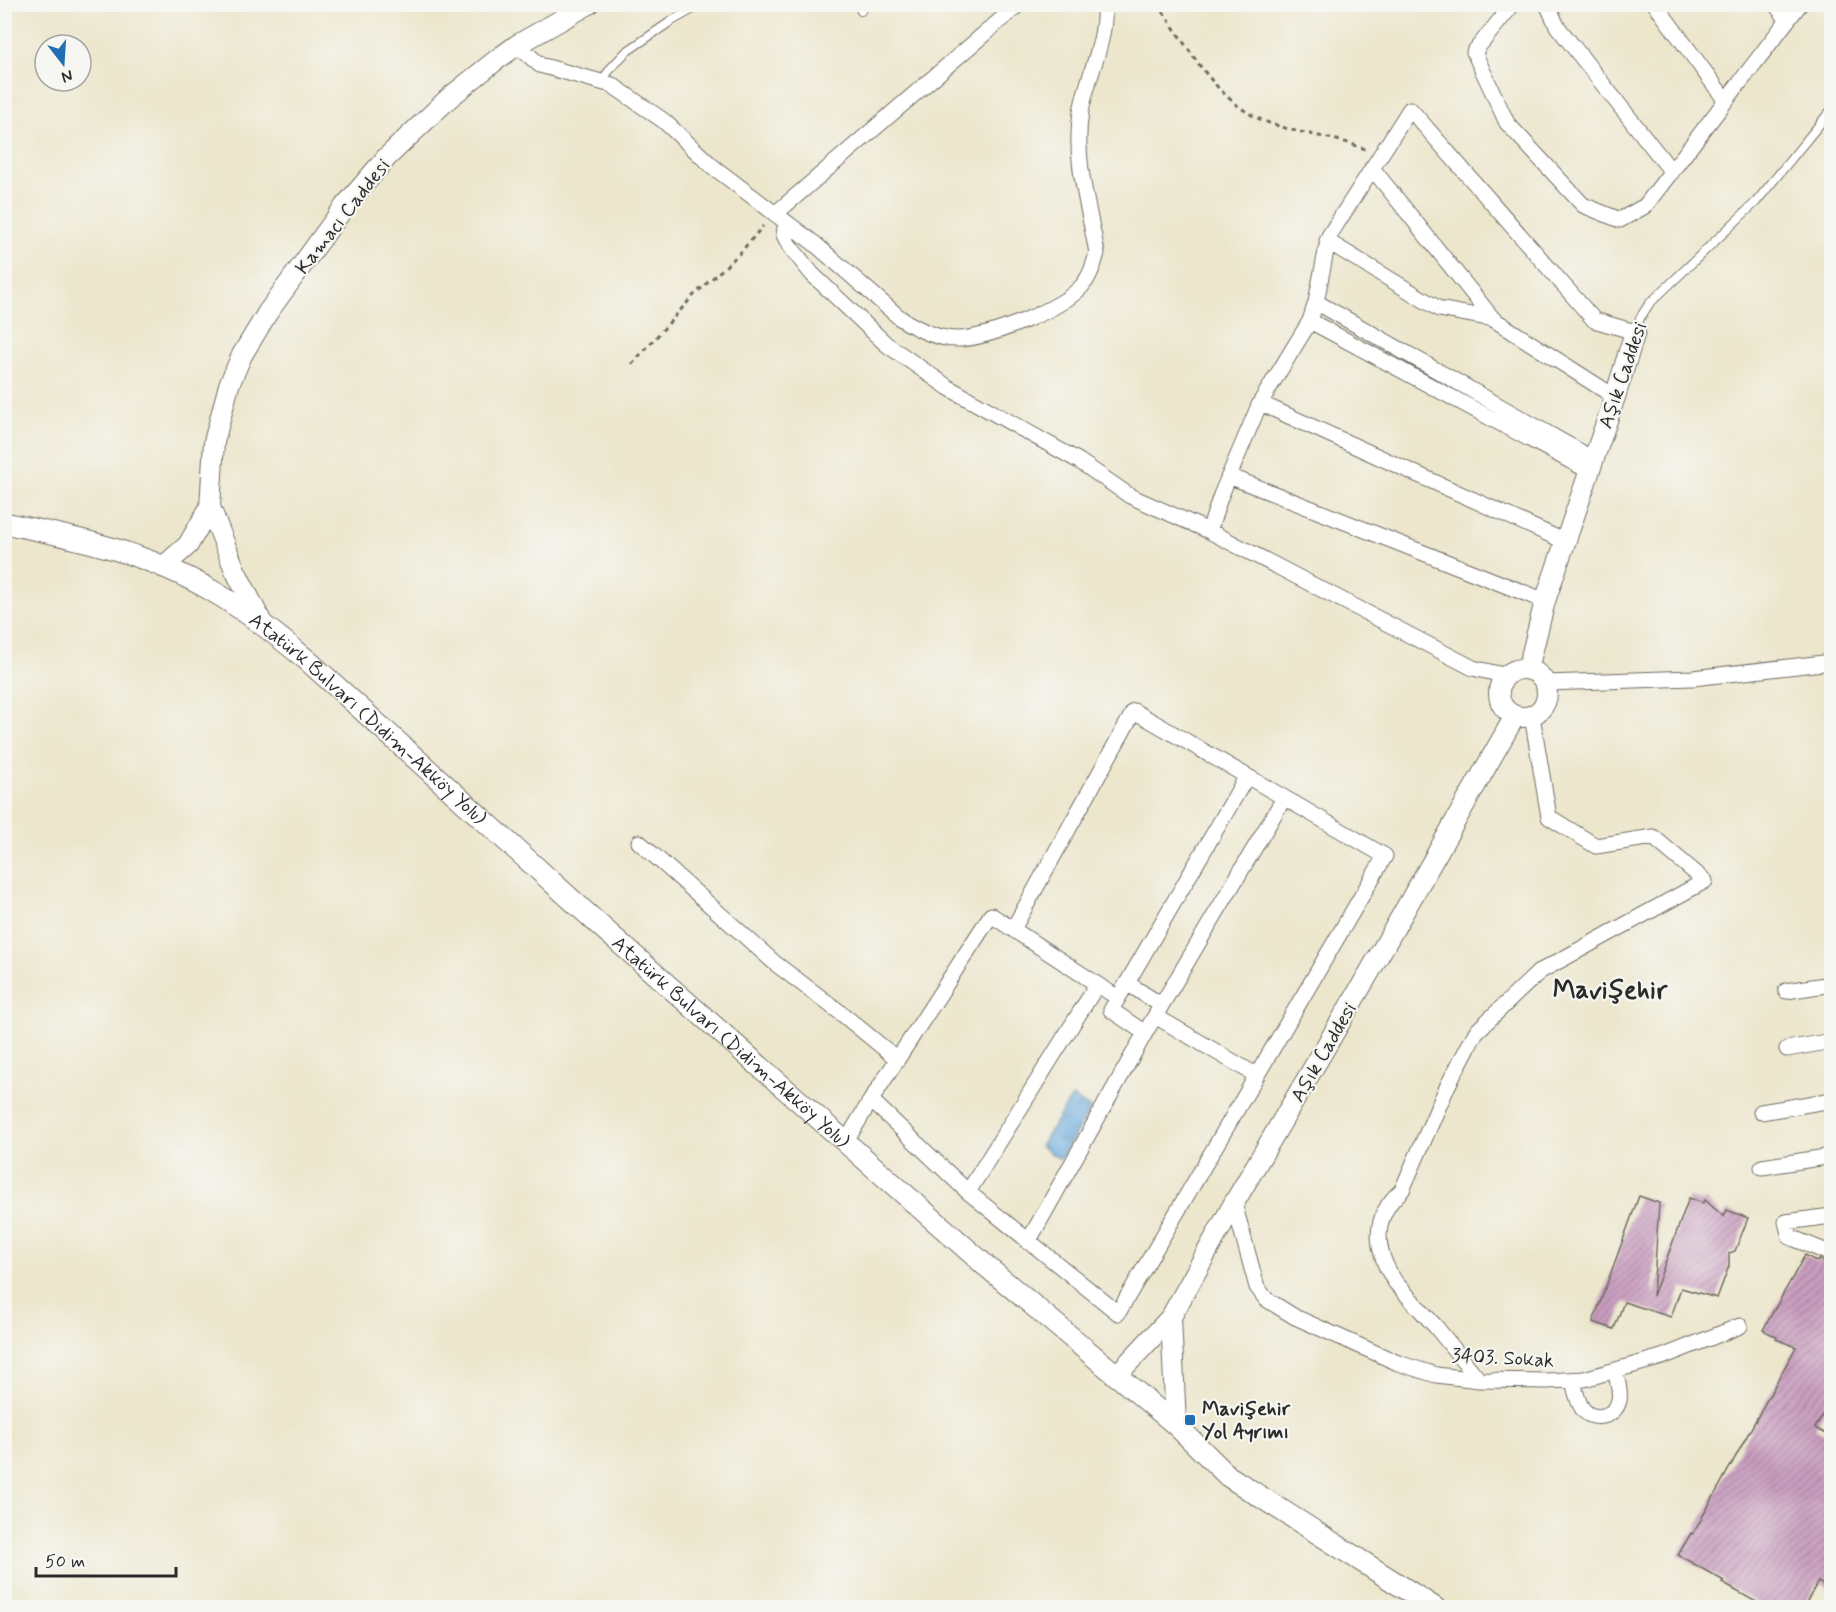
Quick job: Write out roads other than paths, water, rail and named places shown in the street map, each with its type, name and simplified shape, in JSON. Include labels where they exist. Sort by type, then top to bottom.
[{"type":"main road","name":"Atatürk Bulvarı (Didim-Akköy Yolu)","points":[[4,523],[118,549],[164,567],[214,592],[263,625],[307,660],[605,930],[845,1143],[1176,1425],[1228,1476],[1435,1608]]},
{"type":"street","name":"Kamacı Caddesi","points":[[263,625],[235,570],[210,507],[214,442],[229,385],[242,355],[268,312],[345,206],[387,157],[449,98],[518,45],[589,4]]},
{"type":"street","points":[[780,218],[1019,4]]},
{"type":"street","points":[[518,45],[540,65],[612,85],[664,122],[712,166],[815,244],[900,318],[930,333],[960,339],[1008,328],[1066,300],[1088,279],[1094,266],[1097,253],[1081,171],[1078,141],[1081,110],[1102,38],[1104,4]]},
{"type":"street","points":[[1513,4],[1474,52],[1507,123],[1583,205],[1620,220],[1645,206],[1800,4]]},
{"type":"street","points":[[1547,4],[1557,26],[1672,172]]},
{"type":"street","points":[[1655,4],[1726,101]]},
{"type":"street","points":[[1774,4],[1788,20]]},
{"type":"street","points":[[1209,531],[1260,403],[1310,321],[1328,241],[1410,109],[1594,320],[1635,332]]},
{"type":"street","points":[[1376,162],[1493,319],[1615,397]]},
{"type":"street","points":[[780,218],[789,245],[812,274],[886,344],[949,388],[1080,461],[1130,496],[1209,531],[1473,668],[1507,675]]},
{"type":"street","points":[[1328,241],[1438,309],[1493,319]]},
{"type":"street","points":[[1316,302],[1591,465]]},
{"type":"street","points":[[1310,321],[1591,465]]},
{"type":"street","name":"Aşık Caddesi","points":[[1528,669],[1545,601],[1564,541],[1615,397],[1635,332]]},
{"type":"street","points":[[1260,403],[1564,541]]},
{"type":"street","points":[[1229,476],[1545,601]]},
{"type":"street","name":"Kamacı Caddesi","points":[[164,567],[188,544],[210,507]]},
{"type":"street","points":[[1479,1380],[1387,1270],[1379,1247],[1380,1222],[1383,1212],[1402,1190],[1448,1084],[1476,1032],[1539,972],[1706,881],[1653,837],[1596,846],[1549,817],[1523,716],[1508,712],[1502,706],[1499,689],[1502,681],[1513,671],[1528,669],[1535,672],[1546,683],[1693,678],[1832,662]]},
{"type":"street","name":"Aşık Caddesi","points":[[1116,1376],[1171,1317],[1234,1203],[1523,716],[1539,712],[1544,705],[1548,690],[1546,683]]},
{"type":"street","points":[[871,1100],[968,1192],[1118,1313],[1385,856],[1134,711],[1013,929]]},
{"type":"street","points":[[1145,1033],[1111,1010],[1247,776]]},
{"type":"street","points":[[1028,1242],[1158,1010],[1284,798]]},
{"type":"street","points":[[639,842],[776,964],[897,1059]]},
{"type":"street","points":[[845,1143],[991,915],[1118,998]]},
{"type":"street","points":[[1127,983],[1158,1010],[1256,1075]]},
{"type":"street","points":[[1786,991],[1832,984]]},
{"type":"street","points":[[968,1192],[1097,985]]},
{"type":"street","points":[[1786,1049],[1832,1041]]},
{"type":"street","points":[[1761,1112],[1832,1100]]},
{"type":"street","points":[[1762,1167],[1832,1156]]},
{"type":"street","name":"3403. Sokak","points":[[1234,1203],[1257,1287],[1266,1299],[1295,1317],[1398,1363],[1436,1375],[1479,1380],[1573,1380],[1662,1357],[1740,1326]]},
{"type":"street","points":[[1832,1216],[1786,1222],[1790,1238],[1832,1254]]},
{"type":"street","points":[[1171,1317],[1176,1425]]},
{"type":"street","points":[[1573,1380],[1581,1407],[1592,1415],[1605,1416],[1619,1403],[1620,1396],[1615,1371]]},
{"type":"lane","points":[[601,82],[626,52],[670,22],[702,4]]},
{"type":"lane","name":"Aşık Caddesi","points":[[1635,332],[1649,304],[1756,202],[1832,109]]},
{"type":"water","points":[[1072,1097],[1091,1109],[1060,1159],[1040,1146]]},
{"type":"place","name":"Mavişehir Yol Ayrımı","points":[[1190,1420]]},
{"type":"district","name":"Mavişehir","points":[[1610,989]]}]
